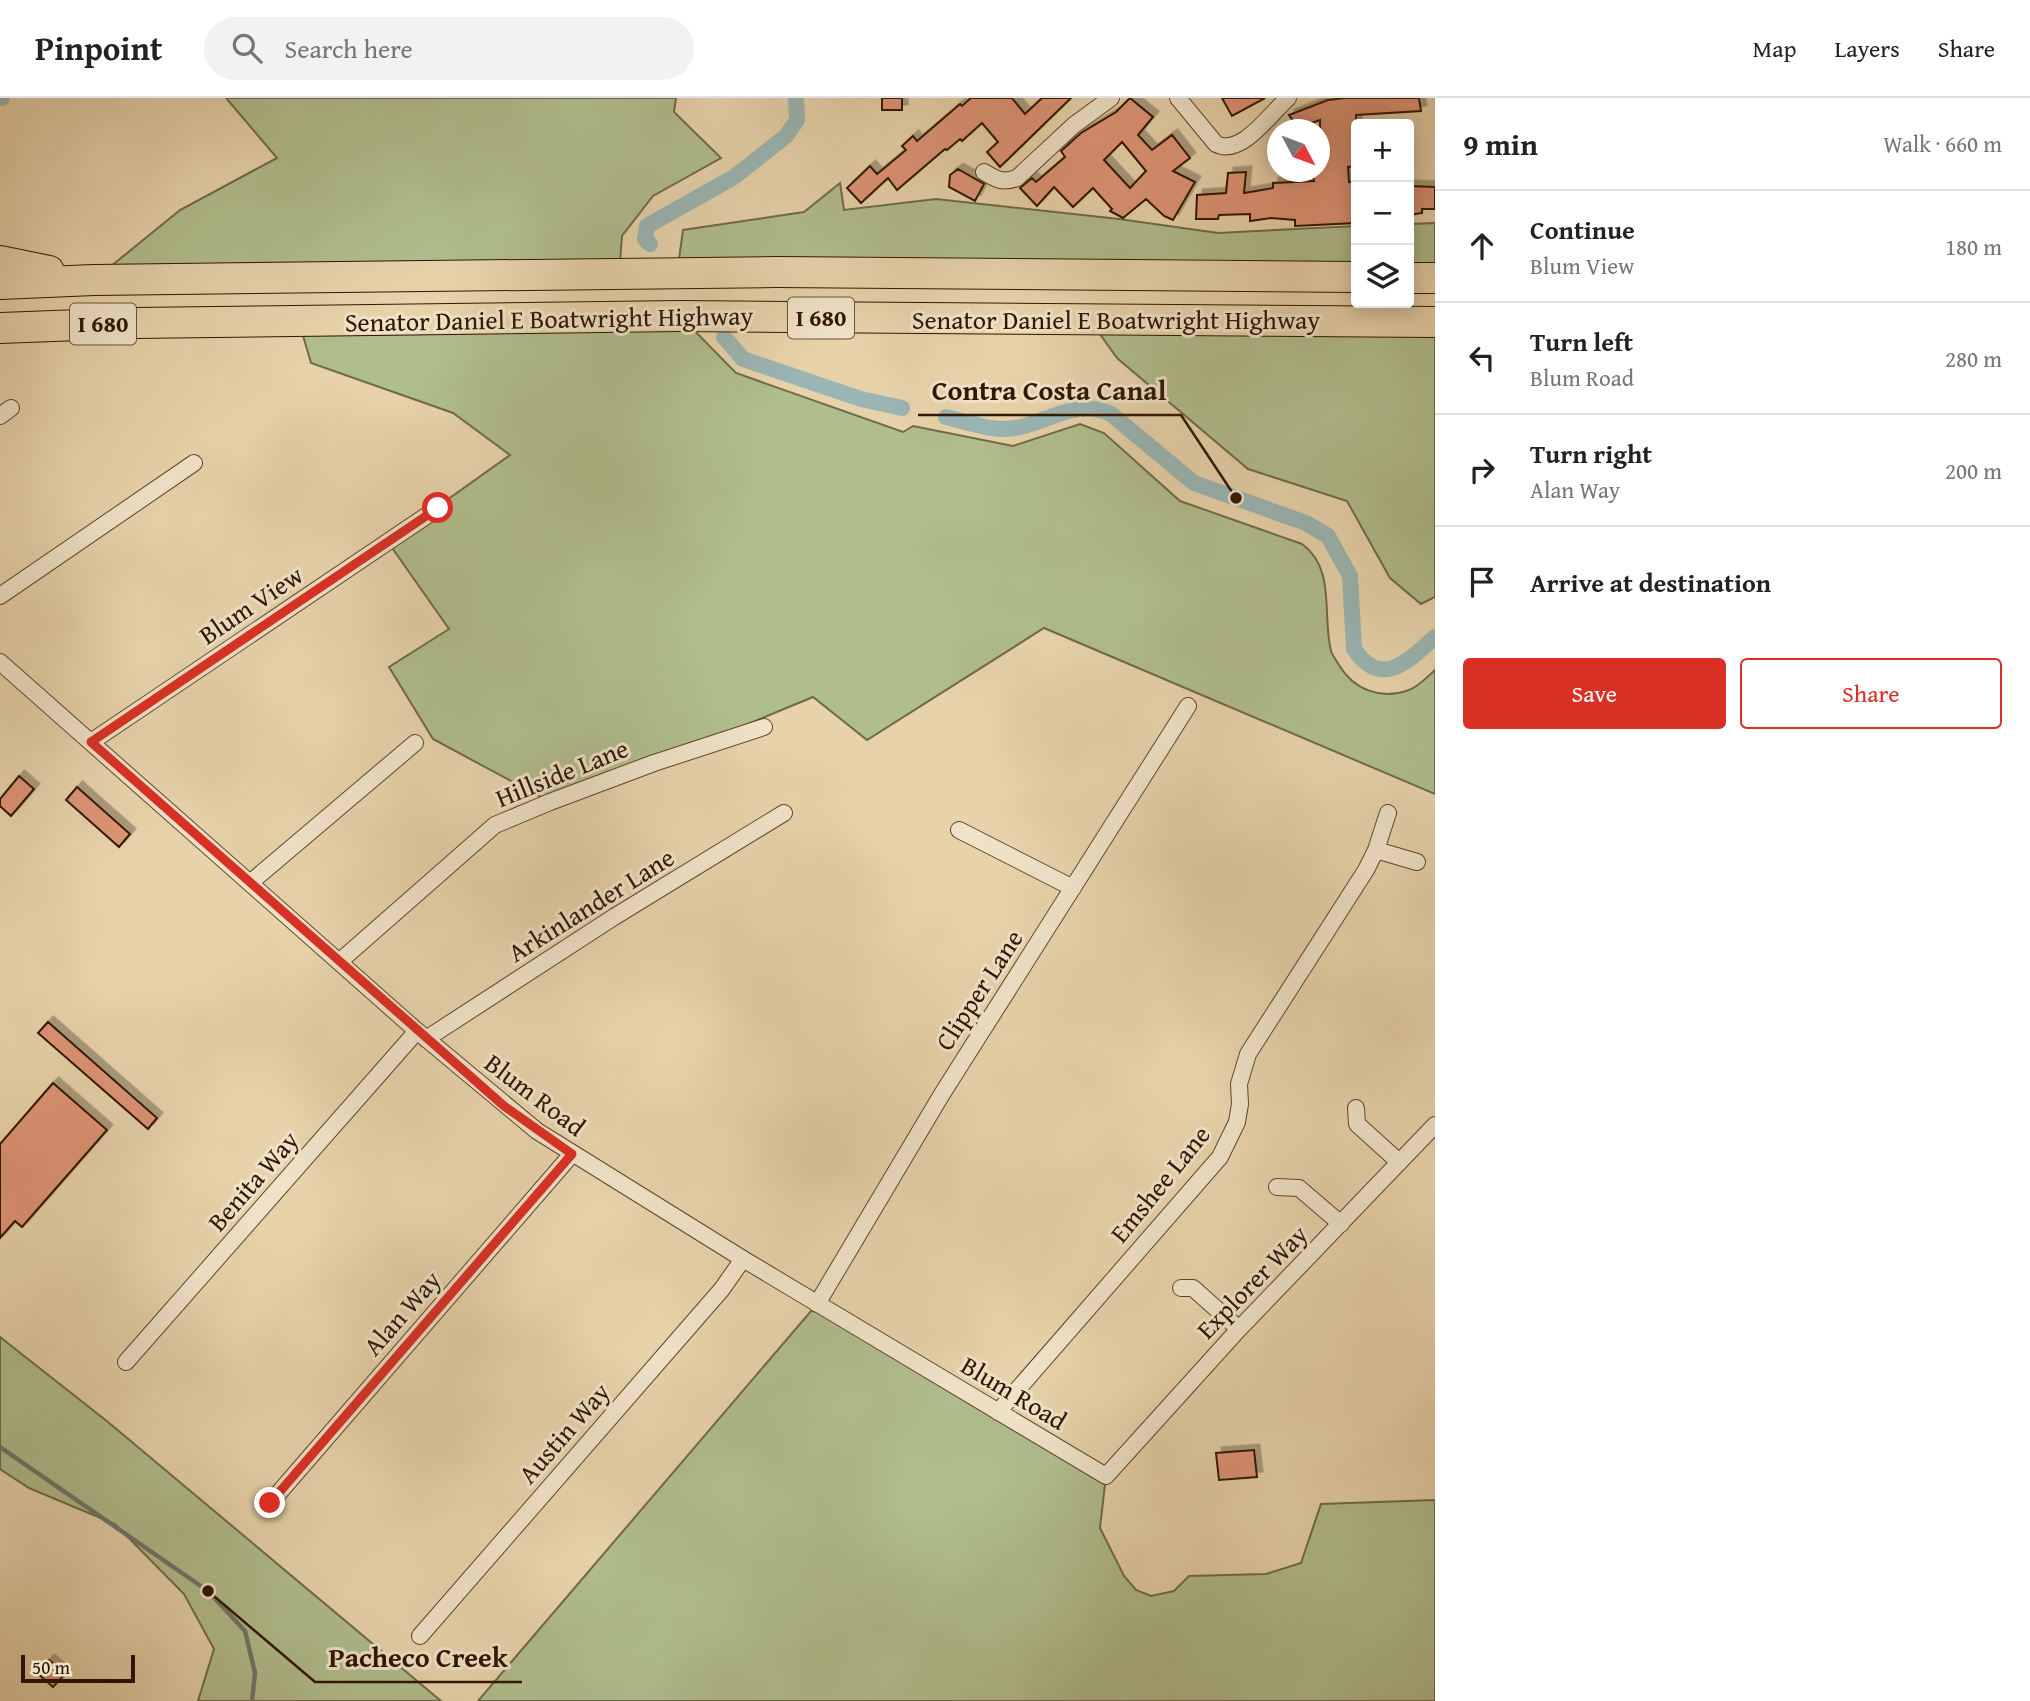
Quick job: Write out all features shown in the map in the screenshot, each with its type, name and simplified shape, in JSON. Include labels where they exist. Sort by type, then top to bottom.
[{"type":"highway","points":[[0,261],[94,280]]},
{"type":"highway","name":"Senator Daniel E Boatwright Highway","points":[[0,284],[94,280],[764,272],[1351,277]]},
{"type":"highway","points":[[1414,278],[1435,278]]},
{"type":"highway","name":"Senator Daniel E Boatwright Highway","points":[[0,328],[133,323],[680,316],[1435,322]]},
{"type":"street","points":[[985,172],[998,181],[1007,182],[1017,178],[1074,125],[1111,98]]},
{"type":"street","points":[[1178,98],[1221,147],[1231,147],[1247,139],[1288,98]]},
{"type":"street","points":[[0,596],[194,463]]},
{"type":"street","name":"Blum View","points":[[91,742],[438,508]]},
{"type":"street","name":"Blum Road","points":[[0,662],[504,1106],[572,1154],[743,1259],[1107,1476]]},
{"type":"street","name":"Clipper Lane","points":[[817,1304],[942,1094],[1188,706]]},
{"type":"street","name":"Hillside Lane","points":[[339,962],[495,825],[641,768],[764,727]]},
{"type":"street","points":[[250,883],[415,743]]},
{"type":"street","name":"Arkinlander Lane","points":[[422,1035],[784,813]]},
{"type":"street","name":"Emshee Lane","points":[[998,1412],[1220,1157],[1237,1122],[1240,1104],[1238,1084],[1248,1054],[1366,870],[1376,850],[1388,813]]},
{"type":"street","points":[[959,830],[1073,888]]},
{"type":"street","points":[[1376,850],[1417,862]]},
{"type":"street","name":"Benita Way","points":[[126,1362],[422,1035]]},
{"type":"street","points":[[1356,1108],[1357,1124],[1399,1162]]},
{"type":"street","name":"Explorer Way","points":[[1107,1476],[1239,1329],[1435,1125]]},
{"type":"street","name":"Alan Way","points":[[270,1503],[572,1154]]},
{"type":"street","points":[[1277,1187],[1299,1188],[1341,1224]]},
{"type":"street","name":"Austin Way","points":[[420,1636],[722,1289],[743,1259]]},
{"type":"street","points":[[1181,1288],[1193,1288],[1239,1329]]},
{"type":"green space","points":[[226,98],[676,98],[674,112],[721,158],[653,196],[622,236],[619,274],[94,280],[180,210],[277,158]]},
{"type":"green space","points":[[840,183],[844,210],[936,199],[1218,233],[1351,226],[1351,277],[677,273],[683,230],[804,212]]},
{"type":"green space","points":[[1435,223],[1435,278],[1414,278],[1414,224]]},
{"type":"green space","points":[[680,316],[736,373],[903,432],[913,426],[1013,446],[1080,424],[1104,433],[1180,501],[1302,544],[1313,554],[1320,566],[1326,593],[1332,653],[1352,681],[1369,691],[1399,693],[1416,687],[1435,670],[1435,794],[1044,628],[867,740],[813,697],[654,763],[550,802],[433,739],[389,667],[449,629],[388,542],[510,455],[453,413],[311,363],[299,322]]},
{"type":"green space","points":[[1090,320],[1435,321],[1435,597],[1421,604],[1390,578],[1347,501],[1248,469],[1117,358]]},
{"type":"green space","points":[[817,1304],[1106,1476],[1100,1528],[1124,1576],[1136,1590],[1151,1596],[1174,1591],[1189,1576],[1266,1574],[1301,1563],[1321,1504],[1435,1500],[1435,1701],[478,1701]]},
{"type":"green space","points":[[0,1337],[108,1422],[441,1701],[198,1701],[214,1649],[184,1594],[115,1524],[29,1488],[0,1469]]},
{"type":"building","points":[[882,98],[902,98],[902,110],[882,110]]},
{"type":"building","points":[[971,98],[1012,98],[1025,114],[1042,98],[1071,98],[1000,167],[987,152],[998,142],[982,123],[962,141],[960,139],[945,149],[897,190],[888,178],[861,203],[847,188],[870,166],[877,174],[906,150],[902,146],[913,136],[917,141],[960,104],[962,106]]},
{"type":"building","points":[[1130,98],[1153,117],[1138,135],[1152,150],[1172,135],[1190,158],[1173,171],[1195,182],[1173,220],[1164,216],[1146,199],[1123,218],[1110,211],[1112,209],[1093,188],[1073,207],[1054,187],[1037,206],[1020,188],[1032,178],[1036,182],[1065,157],[1061,151],[1081,133],[1116,112]],"holes":[[[1122,142],[1146,171],[1130,188],[1104,160]]]},
{"type":"building","points":[[1222,98],[1265,98],[1232,116]]},
{"type":"building","points":[[1419,98],[1421,111],[1356,115],[1356,119],[1351,119],[1351,167],[1348,167],[1351,182],[1351,223],[1295,226],[1295,220],[1271,218],[1250,221],[1250,214],[1196,219],[1197,195],[1226,193],[1228,173],[1246,172],[1244,193],[1273,188],[1273,183],[1330,182],[1330,119],[1292,119],[1289,115],[1328,100]]},
{"type":"building","points":[[958,169],[984,184],[975,201],[949,187],[950,175]]},
{"type":"building","points":[[1414,186],[1435,187],[1435,209],[1422,209],[1422,213],[1414,214]]},
{"type":"building","points":[[19,776],[34,789],[11,816],[0,806],[0,799]]},
{"type":"building","points":[[77,787],[130,834],[119,847],[66,800]]},
{"type":"building","points":[[48,1022],[157,1118],[148,1129],[38,1033]]},
{"type":"building","points":[[53,1083],[107,1130],[22,1227],[15,1221],[0,1238],[0,1144]]},
{"type":"building","points":[[1254,1450],[1257,1477],[1219,1480],[1216,1453]]},
{"type":"building","points":[[49,1660],[65,1674],[53,1687],[37,1673]]},
{"type":"waterway","points":[[650,244],[645,239],[647,226],[734,177],[786,136],[797,120],[796,98]]},
{"type":"waterway","points":[[724,337],[743,359],[861,399],[902,408]]},
{"type":"waterway","points":[[946,417],[1000,429],[1028,425],[1083,409],[1097,409],[1111,414],[1194,483],[1306,523],[1328,536],[1350,576],[1354,649],[1364,661],[1375,668],[1395,667],[1435,637]]},
{"type":"waterway","points":[[0,1447],[208,1591],[245,1631],[255,1673],[252,1701]]},
{"type":"place","name":"Contra Costa Canal","points":[[1236,498]]},
{"type":"place","name":"Pacheco Creek","points":[[208,1591]]},
{"type":"route","points":[[270,1503],[572,1154],[504,1106],[91,742],[438,508]]}]
